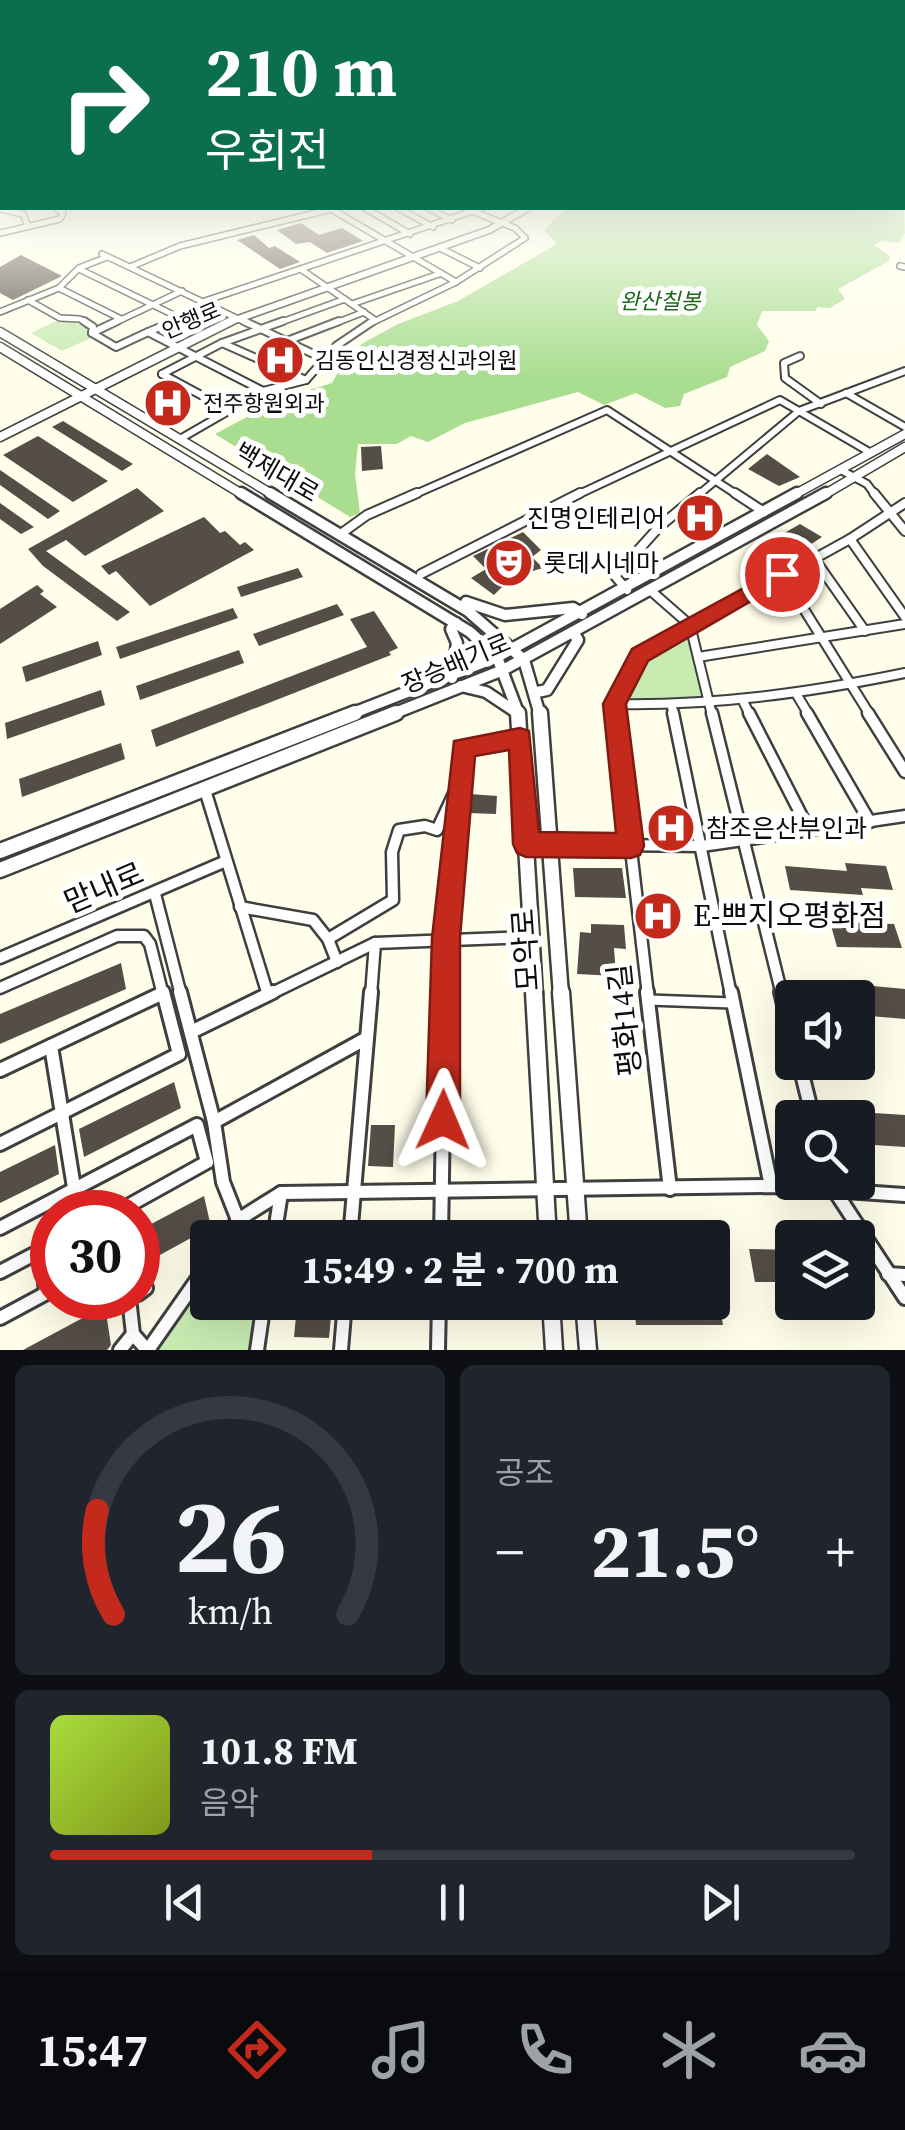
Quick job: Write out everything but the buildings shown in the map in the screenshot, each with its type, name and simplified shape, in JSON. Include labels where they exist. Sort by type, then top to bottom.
[{"type":"street","points":[[130,267],[168,251]]},
{"type":"street","points":[[92,333],[116,347],[209,303],[358,251]]},
{"type":"street","points":[[402,251],[456,282]]},
{"type":"street","name":"안행로","points":[[0,437],[173,346],[326,286],[431,251]]},
{"type":"street","points":[[446,251],[480,268]]},
{"type":"street","points":[[180,440],[227,408],[263,391],[306,380],[324,358],[375,320],[456,282],[506,251]]},
{"type":"street","points":[[0,312],[59,288],[79,268],[104,255],[324,358]]},
{"type":"street","points":[[79,268],[180,318]]},
{"type":"street","points":[[302,270],[375,320]]},
{"type":"street","points":[[352,304],[439,274]]},
{"type":"street","points":[[59,288],[121,319]]},
{"type":"street","points":[[92,333],[182,291]]},
{"type":"street","points":[[227,408],[162,374],[222,343],[344,299]]},
{"type":"street","points":[[28,300],[60,318],[80,320],[93,327],[92,333]]},
{"type":"street","points":[[287,342],[364,312]]},
{"type":"street","name":"백제대로","points":[[0,332],[394,564],[468,611],[524,660]]},
{"type":"street","points":[[148,332],[263,391]]},
{"type":"street","points":[[222,343],[306,380]]},
{"type":"street","name":"백제대로","points":[[0,347],[456,623],[490,647],[500,664]]},
{"type":"street","points":[[800,356],[784,363],[785,378],[821,404]]},
{"type":"street","points":[[628,590],[615,576],[660,527],[799,412],[905,371]]},
{"type":"street","points":[[846,393],[905,430]]},
{"type":"street","points":[[421,574],[780,400],[871,454]]},
{"type":"street","points":[[342,533],[367,516],[607,410],[764,512]]},
{"type":"street","name":"장승배기로","points":[[500,664],[515,649],[871,454],[905,430]]},
{"type":"street","name":"장승배기로","points":[[0,870],[204,790],[500,664],[524,660],[905,448]]},
{"type":"street","points":[[841,470],[867,484],[905,531]]},
{"type":"street","points":[[905,503],[850,539],[640,655],[614,704],[672,707],[744,703],[905,673]]},
{"type":"street","points":[[698,656],[864,631],[905,620],[850,539]]},
{"type":"street","points":[[814,558],[864,631]]},
{"type":"street","points":[[394,564],[402,562],[476,608],[536,616],[573,608],[582,614]]},
{"type":"street","points":[[782,574],[905,772]]},
{"type":"street","points":[[650,590],[690,625],[778,980]]},
{"type":"street","points":[[456,623],[451,629],[456,643],[456,682],[486,692],[519,714]]},
{"type":"street","points":[[537,692],[547,690],[578,640],[573,632]]},
{"type":"street","name":"모악로","points":[[524,660],[537,692],[578,1220]]},
{"type":"street","name":"모악로","points":[[500,664],[519,714],[547,1220]]},
{"type":"street","name":"장승배기로","points":[[0,851],[456,682]]},
{"type":"street","points":[[797,695],[870,822]]},
{"type":"street","points":[[744,703],[810,832]]},
{"type":"street","name":"평화14길","points":[[614,704],[670,1189]]},
{"type":"street","points":[[672,707],[770,1186]]},
{"type":"street","points":[[441,1220],[446,938],[463,776],[462,748],[520,738]]},
{"type":"street","points":[[328,939],[393,900],[392,852],[399,830],[424,826],[437,830],[463,776]]},
{"type":"street","points":[[204,790],[268,994]]},
{"type":"street","points":[[526,844],[702,846],[905,816]]},
{"type":"street","name":"맏내로","points":[[0,958],[226,862]]},
{"type":"street","points":[[155,894],[214,1122],[223,1182],[238,1220],[282,1192],[576,1192],[775,1186]]},
{"type":"street","points":[[240,907],[312,920],[328,939],[336,962]]},
{"type":"street","points":[[0,988],[117,936],[144,936],[150,944],[179,1054],[0,1144]]},
{"type":"street","points":[[191,1032],[375,943],[530,937]]},
{"type":"street","points":[[352,1220],[375,943]]},
{"type":"street","points":[[0,1070],[163,993]]},
{"type":"street","points":[[648,1000],[734,1003]]},
{"type":"street","points":[[214,1122],[367,1038]]},
{"type":"street","points":[[51,1046],[74,1189]]},
{"type":"street","points":[[0,1228],[197,1125],[207,1162],[156,1190]]},
{"type":"street","points":[[875,1191],[905,1195]]},
{"type":"street","points":[[277,1220],[282,1192]]},
{"type":"street","points":[[839,1200],[905,1298]]},
{"type":"street","points":[[0,1272],[30,1256]]},
{"type":"street","points":[[888,1274],[905,1275]]},
{"type":"street","points":[[132,1334],[147,1350],[190,1289]]},
{"type":"street","points":[[0,1318],[30,1302]]},
{"type":"street","points":[[120,1350],[132,1334],[133,1320]]},
{"type":"street","points":[[257,1350],[261,1320]]},
{"type":"street","points":[[341,1350],[344,1320]]},
{"type":"street","points":[[438,1350],[439,1320]]},
{"type":"street","points":[[552,1320],[554,1350]]},
{"type":"street","points":[[586,1320],[588,1350]]},
{"type":"green space","name":"완산칠봉","points":[[545,251],[883,251],[890,256],[889,261],[838,289],[845,299],[830,308],[762,311],[757,325],[769,341],[765,351],[730,367],[727,377],[684,394],[680,406],[665,408],[636,393],[604,405],[578,392],[465,423],[428,442],[411,436],[397,444],[358,444],[355,474],[360,513],[350,517],[215,434],[283,398],[332,383],[348,355],[365,342],[398,324],[458,301]]},
{"type":"green space","points":[[58,320],[85,325],[91,338],[62,351],[31,333]]},
{"type":"green space","points":[[690,625],[710,705],[614,704],[640,655]]},
{"type":"green space","points":[[190,1289],[190,1320],[261,1320],[257,1350],[148,1350]]},
{"type":"place","name":"김동인신경정신과의원","points":[[280,360]]},
{"type":"place","name":"전주항원외과","points":[[168,403]]},
{"type":"place","name":"진명인테리어","points":[[700,518]]},
{"type":"place","name":"롯데시네마","points":[[509,563]]},
{"type":"place","name":"참조은산부인과","points":[[671,828]]},
{"type":"place","name":"E-쁘지오평화점","points":[[658,916]]},
{"type":"route","points":[[443,1120],[446,938],[464,769],[462,748],[520,738],[526,844],[631,846],[614,704],[640,655],[782,574]]}]
